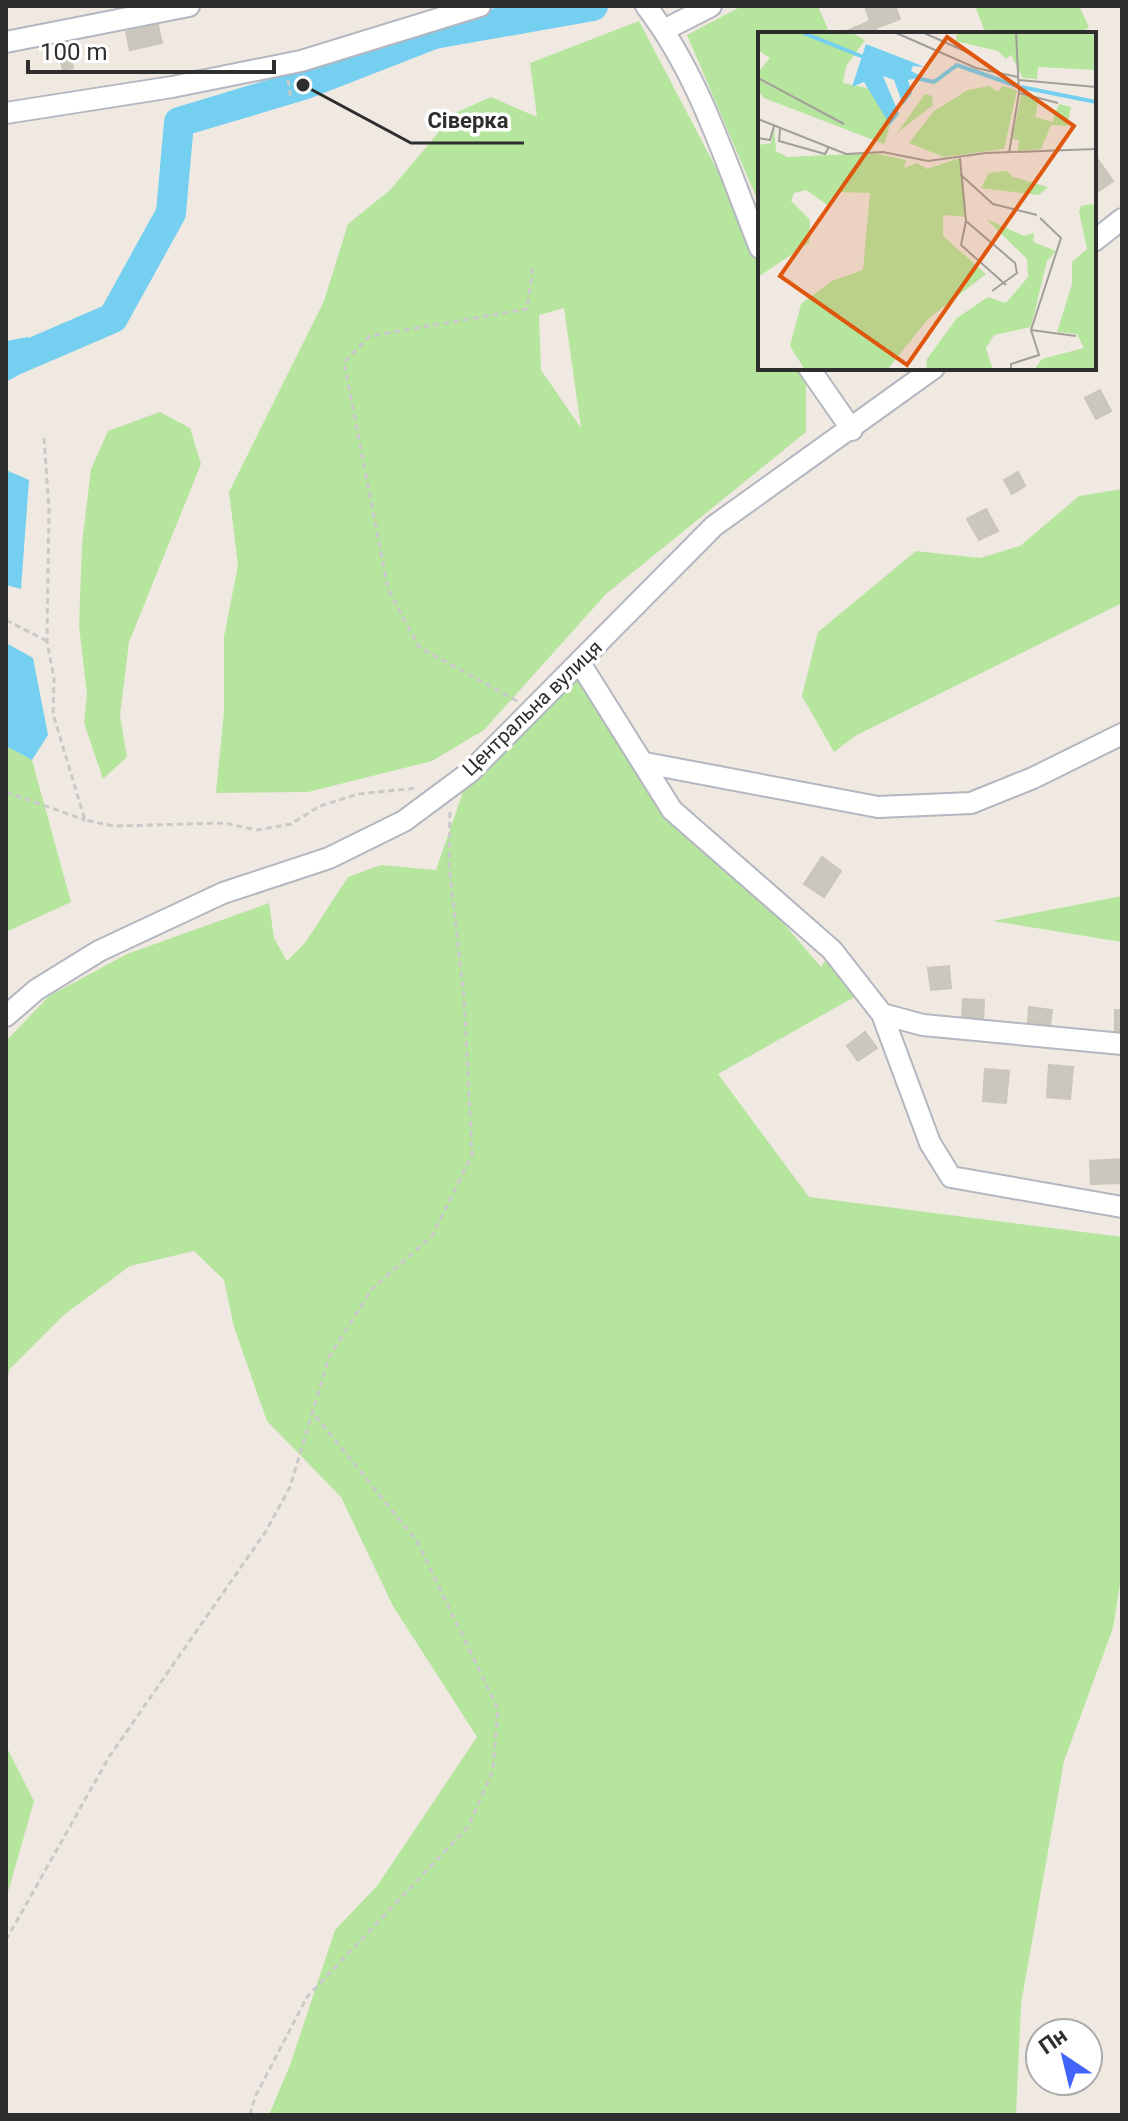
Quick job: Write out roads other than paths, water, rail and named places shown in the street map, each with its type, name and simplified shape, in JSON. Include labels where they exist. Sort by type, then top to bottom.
[{"type":"street","points":[[6,42],[189,6]]},
{"type":"street","points":[[6,113],[172,87],[301,61],[480,6]]},
{"type":"street","points":[[646,6],[664,30],[693,82],[758,243]]},
{"type":"street","points":[[664,30],[711,6]]},
{"type":"street","points":[[1096,239],[1122,219]]},
{"type":"street","points":[[810,370],[852,430]]},
{"type":"street","name":"Центральна вулиця","points":[[6,1016],[36,990],[99,951],[223,893],[329,858],[404,821],[470,772],[714,526],[852,430],[931,370]]},
{"type":"street","points":[[580,663],[672,810],[832,950],[882,1014],[930,1143],[951,1177],[1122,1207]]},
{"type":"street","points":[[645,763],[878,807],[971,803],[1033,778],[1122,734]]},
{"type":"street","points":[[882,1014],[923,1025],[1122,1044]]},
{"type":"water","points":[[28,337],[36,365],[6,382],[6,341]]},
{"type":"water","points":[[6,470],[29,480],[21,589],[6,585]]},
{"type":"water","points":[[6,643],[33,658],[48,735],[32,760],[6,746]]},
{"type":"waterway","points":[[6,364],[113,318],[171,213],[179,122],[303,85],[434,34],[593,6]]},
{"type":"place","name":"Сіверка","points":[[303,85]]}]
